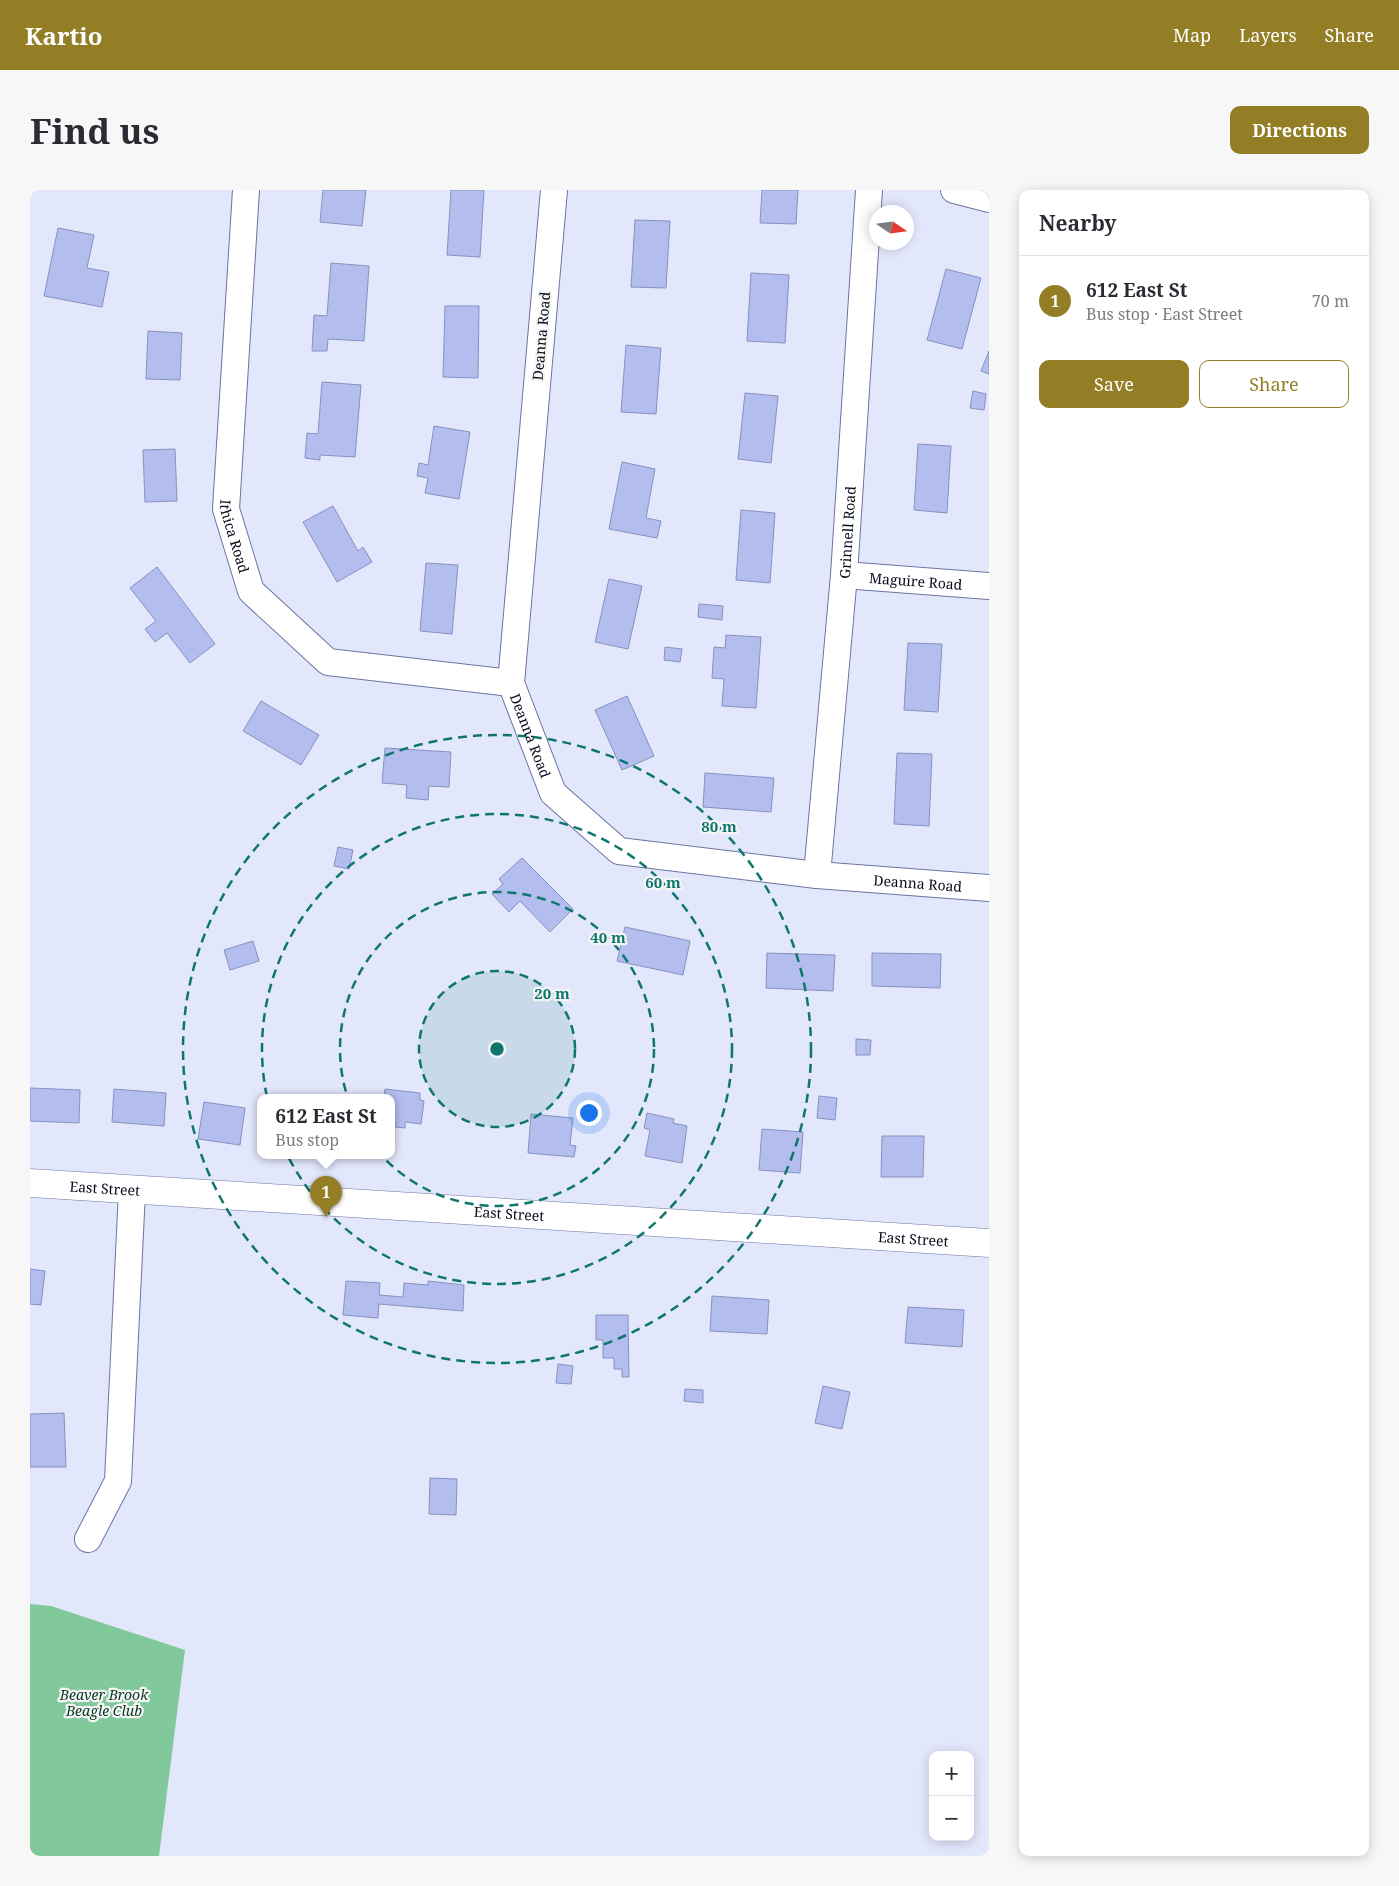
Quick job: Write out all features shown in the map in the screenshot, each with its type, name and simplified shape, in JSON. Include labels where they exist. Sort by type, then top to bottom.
[{"type":"street","name":"Ithica Road","points":[[246,190],[226,509],[251,591],[328,662],[511,684]]},
{"type":"street","name":"Deanna Road","points":[[554,190],[511,684],[552,793],[619,851],[817,875],[989,888]]},
{"type":"street","name":"Grinnell Road","points":[[817,875],[844,575],[869,190]]},
{"type":"street","points":[[954,190],[989,199]]},
{"type":"street","name":"Maguire Road","points":[[844,575],[989,586]]},
{"type":"street","name":"East Street","points":[[30,1183],[132,1191],[989,1243]]},
{"type":"street","points":[[88,1540],[118,1481],[132,1191]]},
{"type":"green space","name":"Beaver Brook Beagle Club","points":[[30,1604],[51,1606],[185,1650],[159,1856],[30,1856]]},
{"type":"building","points":[[323,190],[366,190],[362,226],[320,222]]},
{"type":"building","points":[[451,190],[484,190],[480,257],[447,255]]},
{"type":"building","points":[[762,190],[798,190],[796,224],[760,223]]},
{"type":"building","points":[[635,220],[670,221],[666,288],[631,287]]},
{"type":"building","points":[[58,228],[94,235],[87,268],[109,272],[102,307],[44,296]]},
{"type":"building","points":[[331,263],[369,266],[364,341],[328,339],[327,351],[312,351],[314,315],[327,316]]},
{"type":"building","points":[[946,269],[981,278],[962,349],[927,340]]},
{"type":"building","points":[[751,273],[789,275],[785,343],[747,341]]},
{"type":"building","points":[[445,306],[479,306],[478,378],[443,377]]},
{"type":"building","points":[[148,331],[182,333],[180,380],[146,379]]},
{"type":"building","points":[[626,345],[661,348],[656,414],[621,412]]},
{"type":"building","points":[[989,351],[989,374],[981,371]]},
{"type":"building","points":[[322,382],[361,385],[355,457],[320,455],[320,460],[305,458],[307,433],[318,434]]},
{"type":"building","points":[[973,391],[986,394],[984,410],[970,408]]},
{"type":"building","points":[[745,393],[778,396],[771,463],[738,459]]},
{"type":"building","points":[[434,426],[470,432],[459,499],[425,493],[428,478],[417,476],[419,463],[428,465]]},
{"type":"building","points":[[918,444],[951,446],[947,513],[914,510]]},
{"type":"building","points":[[175,449],[177,501],[145,502],[143,450]]},
{"type":"building","points":[[622,462],[655,469],[646,518],[661,521],[657,538],[609,529]]},
{"type":"building","points":[[333,506],[358,551],[363,547],[372,562],[337,582],[303,522]]},
{"type":"building","points":[[741,510],[775,513],[770,583],[736,580]]},
{"type":"building","points":[[426,563],[458,565],[452,634],[420,631]]},
{"type":"building","points":[[157,567],[215,644],[190,663],[167,633],[155,642],[145,629],[156,621],[130,588]]},
{"type":"building","points":[[609,579],[642,586],[628,649],[595,642]]},
{"type":"building","points":[[699,604],[723,606],[722,620],[698,617]]},
{"type":"building","points":[[726,635],[761,637],[756,708],[722,706],[724,679],[712,678],[714,647],[725,648]]},
{"type":"building","points":[[908,643],[942,644],[938,712],[904,710]]},
{"type":"building","points":[[665,647],[682,649],[680,662],[664,660]]},
{"type":"building","points":[[627,696],[654,756],[622,770],[595,710]]},
{"type":"building","points":[[261,701],[319,735],[301,765],[243,731]]},
{"type":"building","points":[[385,748],[451,752],[449,787],[429,786],[428,800],[406,798],[407,785],[382,783]]},
{"type":"building","points":[[897,753],[932,754],[929,826],[894,824]]},
{"type":"building","points":[[705,773],[774,778],[771,812],[703,807]]},
{"type":"building","points":[[338,847],[353,850],[349,869],[334,866]]},
{"type":"building","points":[[522,858],[573,909],[550,932],[520,901],[509,912],[492,894],[503,884],[499,879]]},
{"type":"building","points":[[625,927],[690,941],[683,975],[617,961]]},
{"type":"building","points":[[253,941],[259,961],[230,970],[224,950]]},
{"type":"building","points":[[767,953],[835,955],[833,991],[766,988]]},
{"type":"building","points":[[872,953],[941,954],[940,988],[872,986]]},
{"type":"building","points":[[856,1039],[871,1040],[870,1055],[856,1055]]},
{"type":"building","points":[[30,1088],[80,1090],[79,1123],[30,1121]]},
{"type":"building","points":[[114,1089],[166,1093],[164,1126],[112,1122]]},
{"type":"building","points":[[385,1089],[420,1093],[420,1100],[424,1101],[421,1124],[405,1122],[405,1128],[395,1127],[395,1094],[384,1094]]},
{"type":"building","points":[[819,1096],[837,1098],[835,1120],[817,1118]]},
{"type":"building","points":[[204,1102],[245,1108],[240,1145],[198,1139]]},
{"type":"building","points":[[647,1113],[674,1119],[673,1123],[687,1126],[682,1163],[645,1156],[650,1130],[644,1128]]},
{"type":"building","points":[[531,1114],[573,1118],[570,1145],[576,1146],[574,1157],[528,1153]]},
{"type":"building","points":[[762,1129],[803,1132],[800,1173],[759,1170]]},
{"type":"building","points":[[882,1136],[924,1136],[923,1177],[881,1177]]},
{"type":"building","points":[[30,1269],[45,1271],[41,1305],[30,1304]]},
{"type":"building","points":[[346,1281],[380,1283],[379,1295],[403,1297],[404,1283],[428,1285],[428,1281],[464,1285],[463,1311],[379,1304],[378,1318],[343,1315]]},
{"type":"building","points":[[712,1296],[769,1300],[767,1334],[710,1331]]},
{"type":"building","points":[[908,1307],[964,1310],[962,1347],[905,1343]]},
{"type":"building","points":[[596,1315],[628,1315],[629,1377],[622,1377],[622,1369],[614,1369],[614,1358],[603,1358],[603,1340],[596,1340]]},
{"type":"building","points":[[558,1364],[573,1366],[571,1384],[556,1383]]},
{"type":"building","points":[[823,1386],[850,1392],[842,1429],[815,1423]]},
{"type":"building","points":[[685,1389],[703,1390],[703,1403],[684,1401]]},
{"type":"building","points":[[64,1413],[66,1467],[30,1467],[30,1414]]},
{"type":"building","points":[[430,1478],[457,1479],[456,1515],[429,1514]]},
{"type":"place","name":"612 East St","points":[[326,1217]]}]
